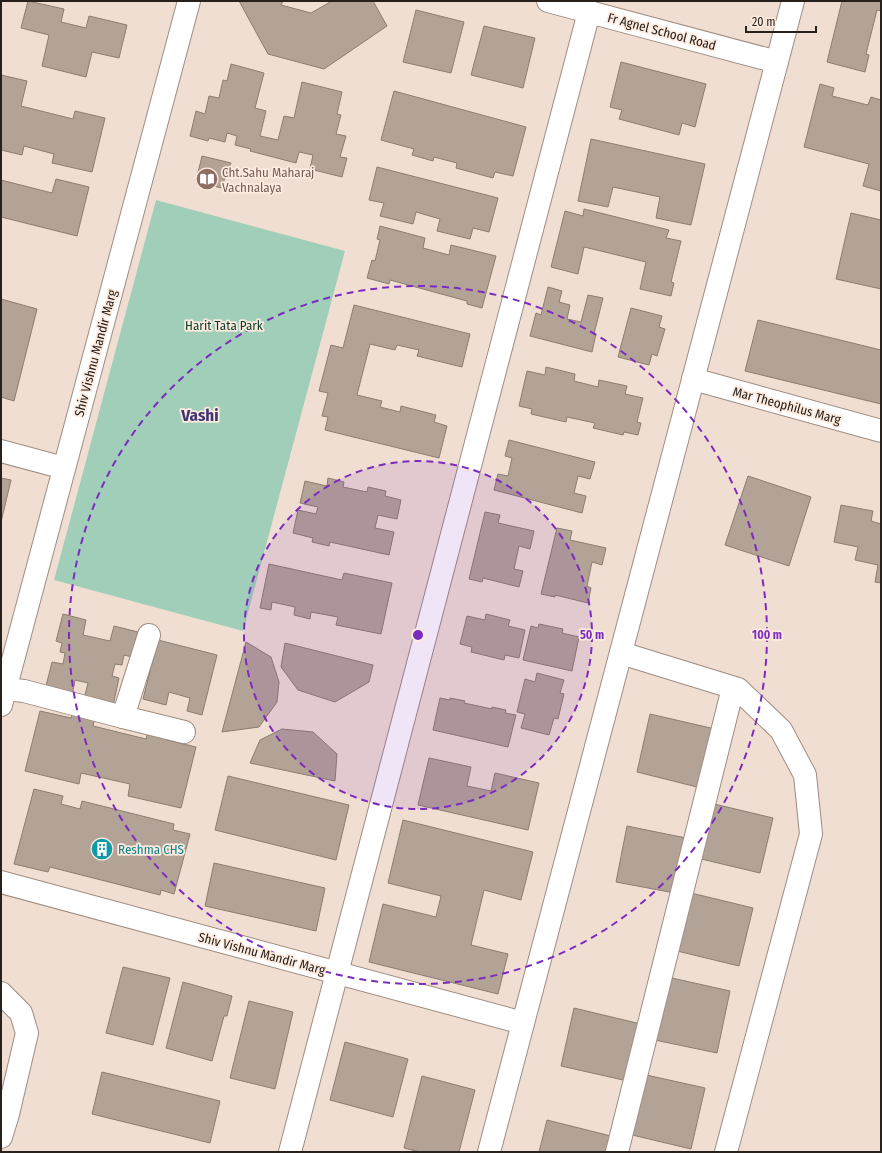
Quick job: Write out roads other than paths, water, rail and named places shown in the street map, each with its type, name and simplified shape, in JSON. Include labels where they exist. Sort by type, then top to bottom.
[{"type":"street","name":"Shiv Vishnu Mandir Marg","points":[[3,697],[189,1]]},
{"type":"street","name":"Fr Agnel School Road","points":[[548,1],[777,62]]},
{"type":"street","points":[[489,1152],[793,1]]},
{"type":"street","points":[[290,1152],[589,12]]},
{"type":"street","name":"Mar Theophilus Marg","points":[[693,379],[881,431]]},
{"type":"street","points":[[1,451],[64,468]]},
{"type":"street","points":[[123,718],[149,635]]},
{"type":"street","points":[[621,653],[738,689],[780,730],[805,775],[811,834],[726,1152]]},
{"type":"street","points":[[617,1152],[733,688]]},
{"type":"street","points":[[3,697],[24,691],[123,718],[184,732]]},
{"type":"street","name":"Shiv Vishnu Mandir Marg","points":[[1,882],[523,1023]]},
{"type":"street","points":[[1,993],[21,1013],[26,1033],[8,1114],[1,1137]]},
{"type":"place","name":"Cht.Sahu Maharaj Vachnalaya","points":[[207,179]]},
{"type":"place","name":"Reshma CHS","points":[[102,849]]},
{"type":"district","name":"Vashi","points":[[200,415]]},
{"type":"park label","name":"Harit Tata Park","points":[[224,325]]}]
